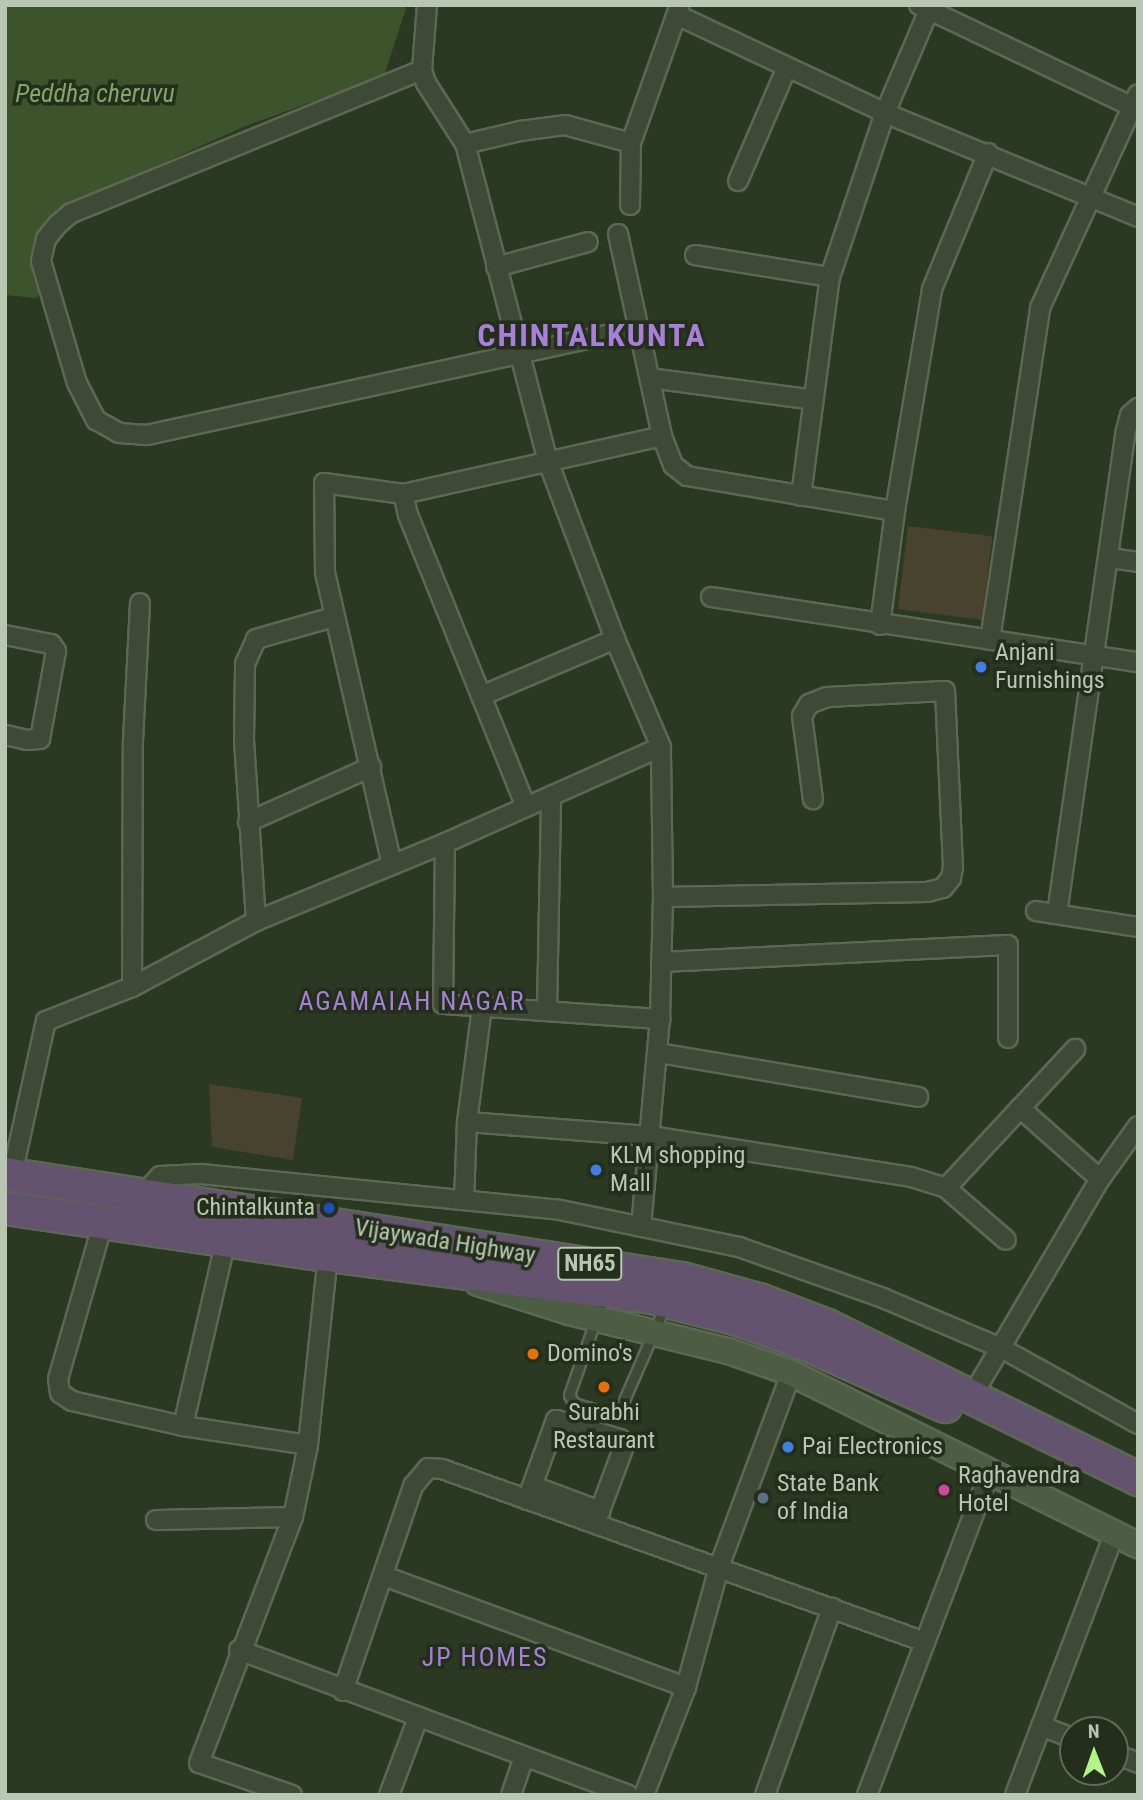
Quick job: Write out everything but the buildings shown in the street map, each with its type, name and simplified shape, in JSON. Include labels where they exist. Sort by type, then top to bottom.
[{"type":"highway","name":"Vijaywada Highway","points":[[9,1175],[682,1279],[759,1300],[827,1326],[1138,1479]]},
{"type":"highway","name":"Vijaywada Highway","points":[[5,1208],[444,1270],[601,1305],[667,1301],[738,1319],[803,1342],[961,1413],[1138,1502]]},
{"type":"street","points":[[427,5],[422,70],[426,83],[465,144],[548,462],[615,639],[661,747],[663,897],[659,1053],[641,1227]]},
{"type":"street","points":[[801,496],[830,277],[924,8],[1135,100],[1089,198],[1039,316],[990,640]]},
{"type":"street","points":[[630,205],[631,143],[678,10],[787,67],[886,113],[1138,217]]},
{"type":"street","points":[[738,181],[787,67]]},
{"type":"street","points":[[422,70],[70,214],[58,224],[46,239],[41,261],[77,383],[96,420],[119,433],[147,435],[619,332]]},
{"type":"street","points":[[465,144],[520,131],[565,125],[631,143]]},
{"type":"street","points":[[880,625],[895,511],[932,289],[988,153]]},
{"type":"street","points":[[618,234],[662,436],[673,466],[687,476],[895,511]]},
{"type":"street","points":[[496,267],[588,242]]},
{"type":"street","points":[[695,255],[830,277]]},
{"type":"street","points":[[650,378],[814,400]]},
{"type":"street","points":[[1057,914],[1110,558],[1125,434],[1130,415],[1138,408]]},
{"type":"street","points":[[392,865],[324,572],[324,483],[403,494],[662,436]]},
{"type":"street","points":[[403,494],[408,515],[527,807]]},
{"type":"street","points":[[1110,558],[1138,562]]},
{"type":"street","points":[[711,597],[880,625],[1138,662]]},
{"type":"street","points":[[132,987],[133,741],[140,603]]},
{"type":"street","points":[[256,921],[248,822],[245,664],[256,639],[334,617]]},
{"type":"street","points":[[5,635],[51,644],[56,651],[40,738],[5,735]]},
{"type":"street","points":[[481,696],[615,639]]},
{"type":"street","points":[[663,897],[926,892],[943,888],[951,878],[953,867],[945,691],[827,698],[809,704],[802,716],[813,799]]},
{"type":"street","points":[[9,1175],[46,1021],[132,987],[256,921],[445,843],[661,747]]},
{"type":"street","points":[[248,822],[371,768]]},
{"type":"street","points":[[547,1011],[551,796]]},
{"type":"street","points":[[445,843],[443,1004],[660,1018]]},
{"type":"street","points":[[1036,911],[1138,927]]},
{"type":"street","points":[[661,962],[1008,945],[1008,1038]]},
{"type":"street","points":[[464,1200],[467,1122],[482,1007]]},
{"type":"street","points":[[946,1188],[1075,1049]]},
{"type":"street","points":[[659,1053],[918,1097]]},
{"type":"street","points":[[1020,1108],[1100,1179]]},
{"type":"street","points":[[467,1122],[650,1136],[911,1177],[946,1188],[1006,1240]]},
{"type":"street","points":[[972,1396],[1100,1179],[1138,1126]]},
{"type":"street","points":[[143,1195],[160,1176],[201,1174],[559,1210],[739,1247],[883,1298],[1002,1348],[1138,1424]]},
{"type":"street","points":[[103,1223],[58,1379],[60,1393],[72,1401],[183,1426],[308,1445]]},
{"type":"street","points":[[183,1426],[226,1240]]},
{"type":"street","points":[[292,1795],[199,1763],[239,1650],[293,1517],[308,1445],[328,1255]]},
{"type":"street","points":[[601,1305],[653,1332],[728,1351],[791,1373],[1138,1545]]},
{"type":"street","points":[[644,1795],[686,1686],[719,1567],[791,1373]]},
{"type":"street","points":[[530,1493],[556,1420],[620,1439],[623,1449],[597,1517]]},
{"type":"street","points":[[343,1691],[413,1486],[428,1468],[442,1469],[530,1493],[719,1567],[925,1642]]},
{"type":"street","points":[[867,1795],[990,1472]]},
{"type":"street","points":[[156,1520],[293,1517]]},
{"type":"street","points":[[1015,1795],[1115,1532]]},
{"type":"street","points":[[384,1576],[686,1686]]},
{"type":"street","points":[[765,1795],[832,1608]]},
{"type":"street","points":[[239,1650],[628,1795]]},
{"type":"street","points":[[389,1795],[418,1718]]},
{"type":"street","points":[[1041,1726],[1059,1733]]},
{"type":"street","points":[[511,1795],[524,1757]]},
{"type":"lane","points":[[601,1305],[569,1395],[574,1403],[611,1414],[621,1407],[667,1301]]},
{"type":"shaded area","points":[[908,526],[992,536],[982,620],[898,609]]},
{"type":"shaded area","points":[[209,1084],[302,1098],[293,1160],[212,1147]]},
{"type":"water","name":"Peddha cheruvu","points":[[5,5],[407,5],[384,76],[243,127],[66,207],[37,298],[5,295]]},
{"type":"place","name":"Anjani Furnishings","points":[[981,667]]},
{"type":"place","name":"KLM shopping Mall","points":[[596,1170]]},
{"type":"place","name":"Chintalkunta","points":[[329,1208]]},
{"type":"place","name":"Domino's","points":[[533,1354]]},
{"type":"place","name":"Surabhi Restaurant","points":[[604,1387]]},
{"type":"place","name":"Pai Electronics","points":[[788,1447]]},
{"type":"place","name":"Raghavendra Hotel","points":[[944,1490]]},
{"type":"place","name":"State Bank of India","points":[[763,1498]]},
{"type":"district","name":"CHINTALKUNTA","points":[[592,335]]},
{"type":"district","name":"AGAMAIAH NAGAR","points":[[412,1002]]},
{"type":"district","name":"JP HOMES","points":[[485,1658]]}]
